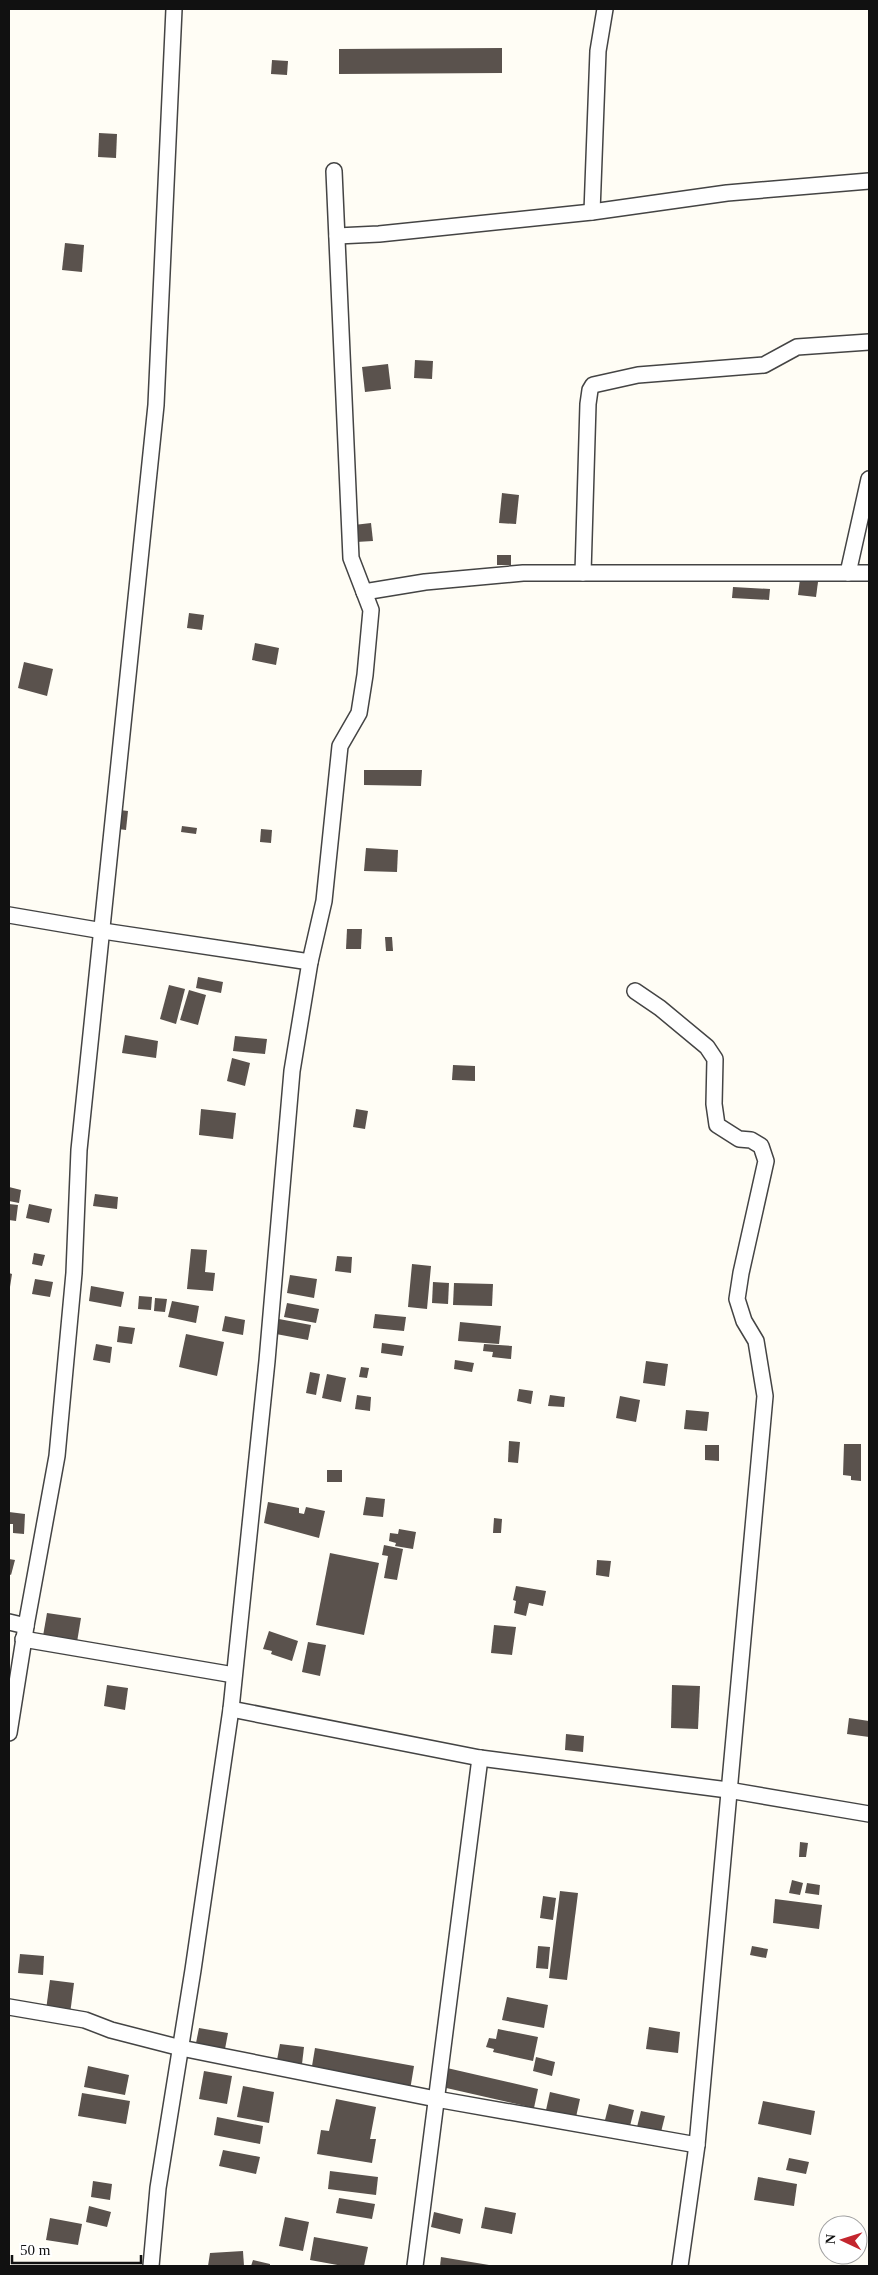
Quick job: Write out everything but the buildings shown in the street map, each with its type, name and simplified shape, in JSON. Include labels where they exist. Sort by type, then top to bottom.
[{"type":"street","points":[[9,1734],[57,1456],[74,1272],[79,1150],[156,405],[174,9]]},
{"type":"street","points":[[592,212],[598,51],[605,9]]},
{"type":"street","points":[[151,2266],[158,2188],[181,2048],[231,1709],[267,1361],[292,1071],[310,962],[324,901],[340,746],[359,713],[371,610],[351,558],[334,171]]},
{"type":"street","points":[[338,236],[388,233],[592,212],[727,193],[869,181]]},
{"type":"street","points":[[583,573],[588,404],[590,390],[593,385],[638,375],[764,365],[797,347],[869,342]]},
{"type":"street","points":[[848,573],[869,479]]},
{"type":"street","points":[[364,592],[425,582],[523,573],[869,573]]},
{"type":"street","points":[[9,915],[103,932],[310,962]]},
{"type":"street","points":[[635,991],[660,1008],[707,1047],[715,1059],[714,1104],[717,1125],[739,1139],[751,1140],[761,1146],[766,1161],[737,1299],[744,1320],[756,1341],[765,1396],[697,2144],[680,2266]]},
{"type":"street","points":[[9,1622],[25,1633],[234,1675]]},
{"type":"street","points":[[231,1709],[480,1758],[728,1790],[869,1814]]},
{"type":"street","points":[[415,2266],[480,1758]]},
{"type":"street","points":[[9,2007],[85,2020],[111,2030],[181,2048],[436,2099],[697,2144]]}]
